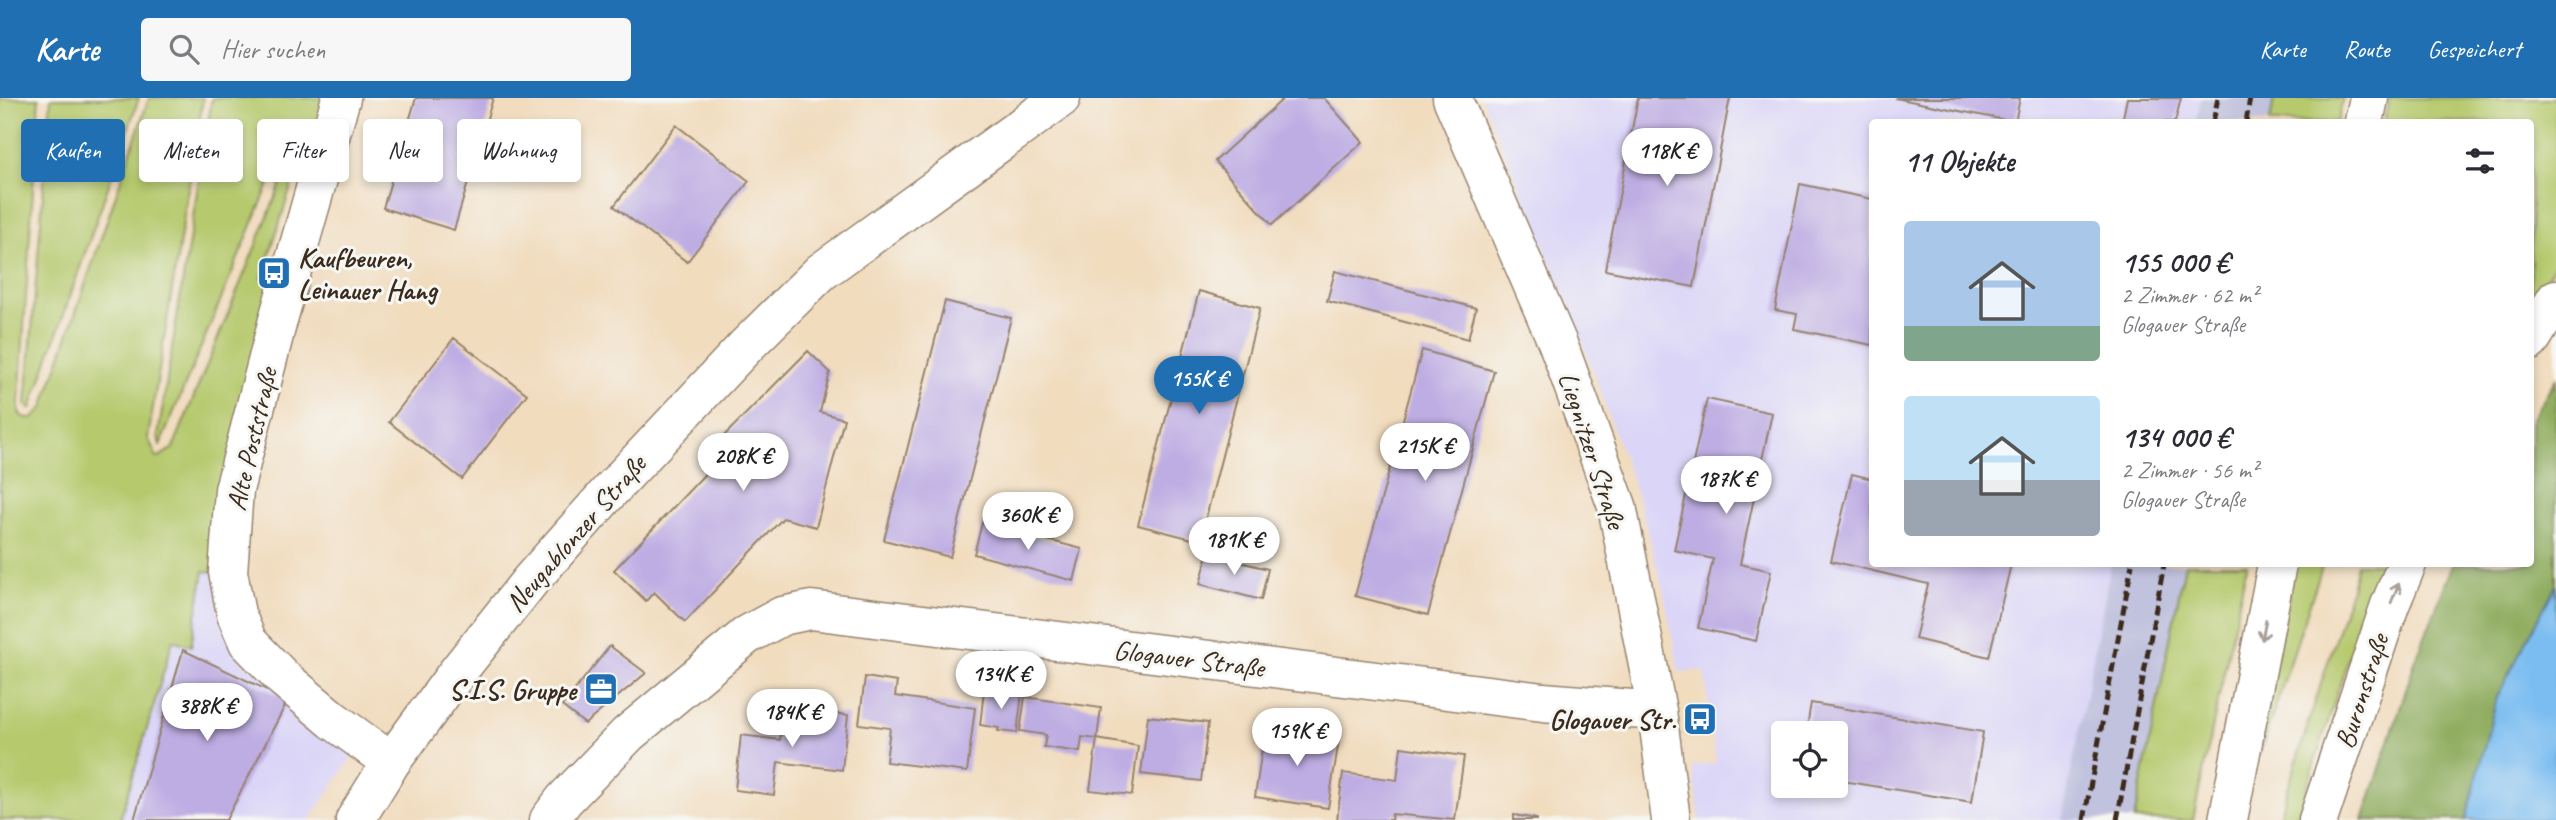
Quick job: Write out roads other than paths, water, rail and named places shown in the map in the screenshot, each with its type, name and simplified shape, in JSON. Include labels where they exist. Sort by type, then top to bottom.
[{"type":"street","name":"Alte Poststraße","points":[[341,98],[234,490],[228,572],[236,614],[248,642],[283,678],[333,720],[391,762]]},
{"type":"street","name":"Neugablonzer Straße","points":[[355,820],[391,762],[459,670],[530,581],[617,482],[746,346],[821,272],[1061,98]]},
{"type":"street","name":"Liegnitzer Straße","points":[[1452,98],[1558,344],[1616,506],[1657,711],[1671,820]]},
{"type":"street","points":[[2365,119],[2369,98]]},
{"type":"street","points":[[2534,335],[2556,299]]},
{"type":"street","points":[[2228,820],[2276,567]]},
{"type":"street","name":"Buronstraße","points":[[2318,820],[2385,618],[2406,567]]},
{"type":"street","name":"Glogauer Straße","points":[[548,820],[628,734],[747,635],[782,615],[811,610],[1543,702],[1657,711]]},
{"type":"water","points":[[2556,585],[2556,820],[2466,820],[2497,697]]},
{"type":"railway","points":[[2214,119],[2218,98]]},
{"type":"railway","points":[[2246,119],[2250,98]]},
{"type":"railway","points":[[2084,820],[2131,567]]},
{"type":"railway","points":[[2117,820],[2163,567]]},
{"type":"place","name":"Kaufbeuren, Leinauer Hang","points":[[274,273]]},
{"type":"place","name":"S.I.S. Gruppe","points":[[601,689]]},
{"type":"place","name":"Glogauer Str.","points":[[1700,719]]}]
